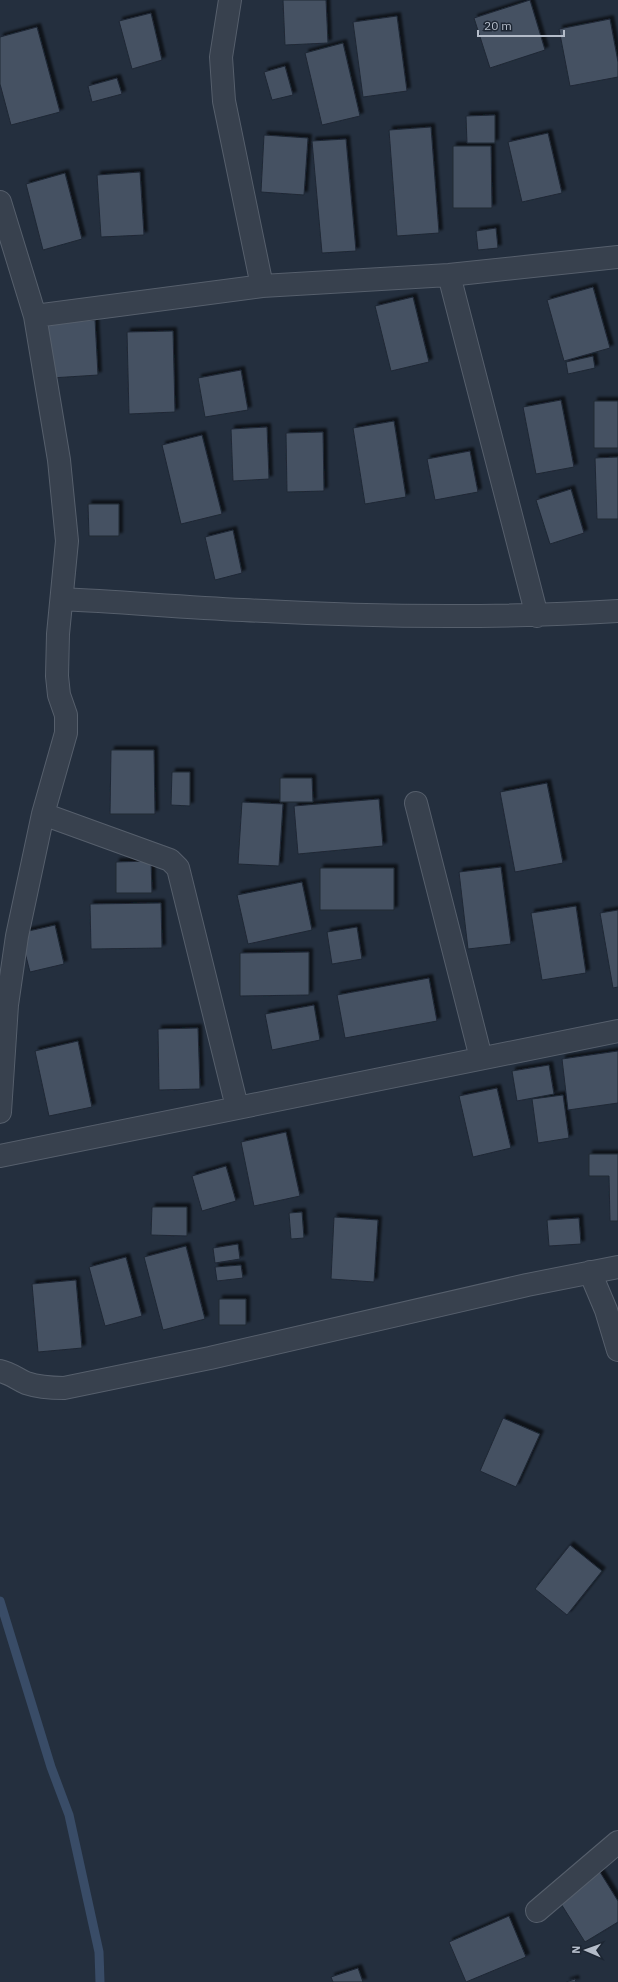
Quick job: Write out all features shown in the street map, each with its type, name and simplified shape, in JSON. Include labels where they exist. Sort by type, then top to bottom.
[{"type":"street","points":[[230,0],[222,57],[224,101],[262,286]]},
{"type":"street","points":[[0,202],[35,316],[59,460],[66,541],[57,676],[59,695],[66,715],[66,733],[43,814],[17,936],[8,1006],[0,1112]]},
{"type":"street","points":[[35,316],[262,286],[449,275],[618,257]]},
{"type":"street","points":[[449,275],[537,616]]},
{"type":"street","points":[[62,599],[251,611],[396,616],[537,616],[618,611]]},
{"type":"street","points":[[416,803],[481,1058]]},
{"type":"street","points":[[43,814],[170,860],[178,868],[237,1107]]},
{"type":"street","points":[[0,1156],[618,1031]]},
{"type":"street","points":[[0,1371],[9,1373],[26,1383],[46,1388],[64,1388],[210,1358],[519,1286],[618,1266]]},
{"type":"street","points":[[590,1272],[606,1310],[618,1350]]},
{"type":"street","points":[[538,1911],[618,1842]]},
{"type":"building","points":[[283,0],[326,0],[328,43],[285,45]]},
{"type":"building","points":[[530,0],[545,50],[490,68],[474,18]]},
{"type":"building","points":[[151,13],[162,60],[132,69],[119,21]]},
{"type":"building","points":[[397,16],[407,91],[363,97],[353,22]]},
{"type":"building","points":[[610,19],[618,62],[618,77],[570,86],[559,29]]},
{"type":"building","points":[[37,27],[60,112],[11,125],[0,84],[0,37]]},
{"type":"building","points":[[343,43],[360,116],[322,125],[305,53]]},
{"type":"building","points":[[285,66],[293,95],[272,100],[264,72]]},
{"type":"building","points":[[117,78],[122,94],[92,102],[88,86]]},
{"type":"building","points":[[495,115],[495,143],[467,143],[466,116]]},
{"type":"building","points":[[431,127],[439,233],[397,236],[389,130]]},
{"type":"building","points":[[548,133],[562,193],[522,202],[508,142]]},
{"type":"building","points":[[264,135],[308,138],[304,195],[261,192]]},
{"type":"building","points":[[346,139],[356,251],[322,253],[312,141]]},
{"type":"building","points":[[453,146],[491,146],[492,208],[453,208]]},
{"type":"building","points":[[140,172],[144,235],[101,237],[97,175]]},
{"type":"building","points":[[65,173],[82,239],[43,250],[26,184]]},
{"type":"building","points":[[496,228],[498,248],[478,250],[476,231]]},
{"type":"building","points":[[593,287],[610,348],[564,361],[547,300]]},
{"type":"building","points":[[413,297],[429,362],[391,371],[375,306]]},
{"type":"building","points":[[95,320],[98,375],[51,378],[47,323]]},
{"type":"building","points":[[173,331],[175,412],[129,414],[127,332]]},
{"type":"building","points":[[593,356],[595,368],[568,374],[566,362]]},
{"type":"building","points":[[241,370],[248,410],[205,417],[198,378]]},
{"type":"building","points":[[561,400],[574,467],[536,474],[523,407]]},
{"type":"building","points":[[594,401],[618,401],[618,448],[594,448]]},
{"type":"building","points":[[394,421],[406,497],[365,504],[353,428]]},
{"type":"building","points":[[267,427],[269,479],[233,481],[231,429]]},
{"type":"building","points":[[323,432],[324,491],[287,492],[286,433]]},
{"type":"building","points":[[202,435],[222,514],[181,524],[162,445]]},
{"type":"building","points":[[470,451],[478,492],[435,500],[427,459]]},
{"type":"building","points":[[618,457],[618,519],[597,519],[595,458]]},
{"type":"building","points":[[571,489],[584,533],[550,544],[536,500]]},
{"type":"building","points":[[88,504],[119,504],[119,536],[89,536]]},
{"type":"building","points":[[233,530],[242,573],[215,580],[205,537]]},
{"type":"building","points":[[111,750],[154,750],[155,814],[110,814]]},
{"type":"building","points":[[172,772],[190,772],[190,806],[171,805]]},
{"type":"building","points":[[280,778],[312,778],[313,802],[280,802]]},
{"type":"building","points":[[547,783],[563,863],[515,872],[500,792]]},
{"type":"building","points":[[379,799],[383,846],[298,854],[294,806]]},
{"type":"building","points":[[242,802],[283,804],[279,866],[238,864]]},
{"type":"building","points":[[151,861],[152,893],[116,893],[116,862]]},
{"type":"building","points":[[501,867],[511,944],[468,949],[459,872]]},
{"type":"building","points":[[320,868],[394,868],[394,910],[320,910]]},
{"type":"building","points":[[302,882],[312,930],[248,944],[237,895]]},
{"type":"building","points":[[161,903],[162,948],[91,949],[90,904]]},
{"type":"building","points":[[576,906],[586,973],[542,980],[531,913]]},
{"type":"building","points":[[618,910],[618,987],[613,988],[600,913]]},
{"type":"building","points":[[55,925],[64,964],[30,972],[20,933]]},
{"type":"building","points":[[357,927],[362,959],[332,964],[327,932]]},
{"type":"building","points":[[309,952],[309,995],[240,996],[240,953]]},
{"type":"building","points":[[429,978],[437,1021],[345,1038],[337,995]]},
{"type":"building","points":[[314,1005],[320,1040],[272,1050],[265,1014]]},
{"type":"building","points":[[198,1028],[200,1089],[159,1090],[158,1029]]},
{"type":"building","points":[[78,1041],[92,1107],[49,1116],[35,1051]]},
{"type":"building","points":[[618,1051],[618,1103],[568,1110],[562,1059]]},
{"type":"building","points":[[549,1065],[554,1094],[517,1101],[512,1071]]},
{"type":"building","points":[[497,1088],[511,1148],[473,1157],[459,1096]]},
{"type":"building","points":[[563,1095],[569,1138],[538,1143],[532,1099]]},
{"type":"building","points":[[286,1132],[300,1196],[254,1206],[241,1142]]},
{"type":"building","points":[[589,1154],[618,1154],[618,1221],[610,1221],[609,1176],[589,1176]]},
{"type":"building","points":[[226,1166],[236,1201],[202,1211],[192,1176]]},
{"type":"building","points":[[152,1207],[187,1207],[187,1236],[151,1235]]},
{"type":"building","points":[[302,1212],[304,1238],[291,1239],[289,1213]]},
{"type":"building","points":[[334,1217],[378,1220],[374,1282],[331,1279]]},
{"type":"building","points":[[579,1218],[581,1244],[549,1246],[547,1220]]},
{"type":"building","points":[[238,1244],[240,1259],[215,1263],[213,1248]]},
{"type":"building","points":[[186,1246],[205,1319],[163,1330],[144,1257]]},
{"type":"building","points":[[126,1257],[142,1316],[105,1326],[89,1267]]},
{"type":"building","points":[[241,1265],[243,1278],[217,1281],[215,1267]]},
{"type":"building","points":[[76,1280],[82,1348],[38,1352],[32,1284]]},
{"type":"building","points":[[219,1299],[246,1299],[246,1325],[219,1325]]},
{"type":"building","points":[[503,1418],[540,1434],[516,1487],[480,1471]]},
{"type":"building","points":[[570,1545],[602,1571],[567,1615],[535,1589]]},
{"type":"building","points":[[600,1872],[618,1901],[618,1922],[585,1942],[558,1899]]},
{"type":"building","points":[[509,1916],[526,1957],[466,1982],[449,1942]]},
{"type":"building","points":[[358,1968],[363,1982],[333,1982],[331,1977]]},
{"type":"building","points":[[575,1979],[576,1982],[566,1982]]},
{"type":"waterway","points":[[0,1601],[51,1767],[69,1815],[99,1952],[100,1982]]}]
